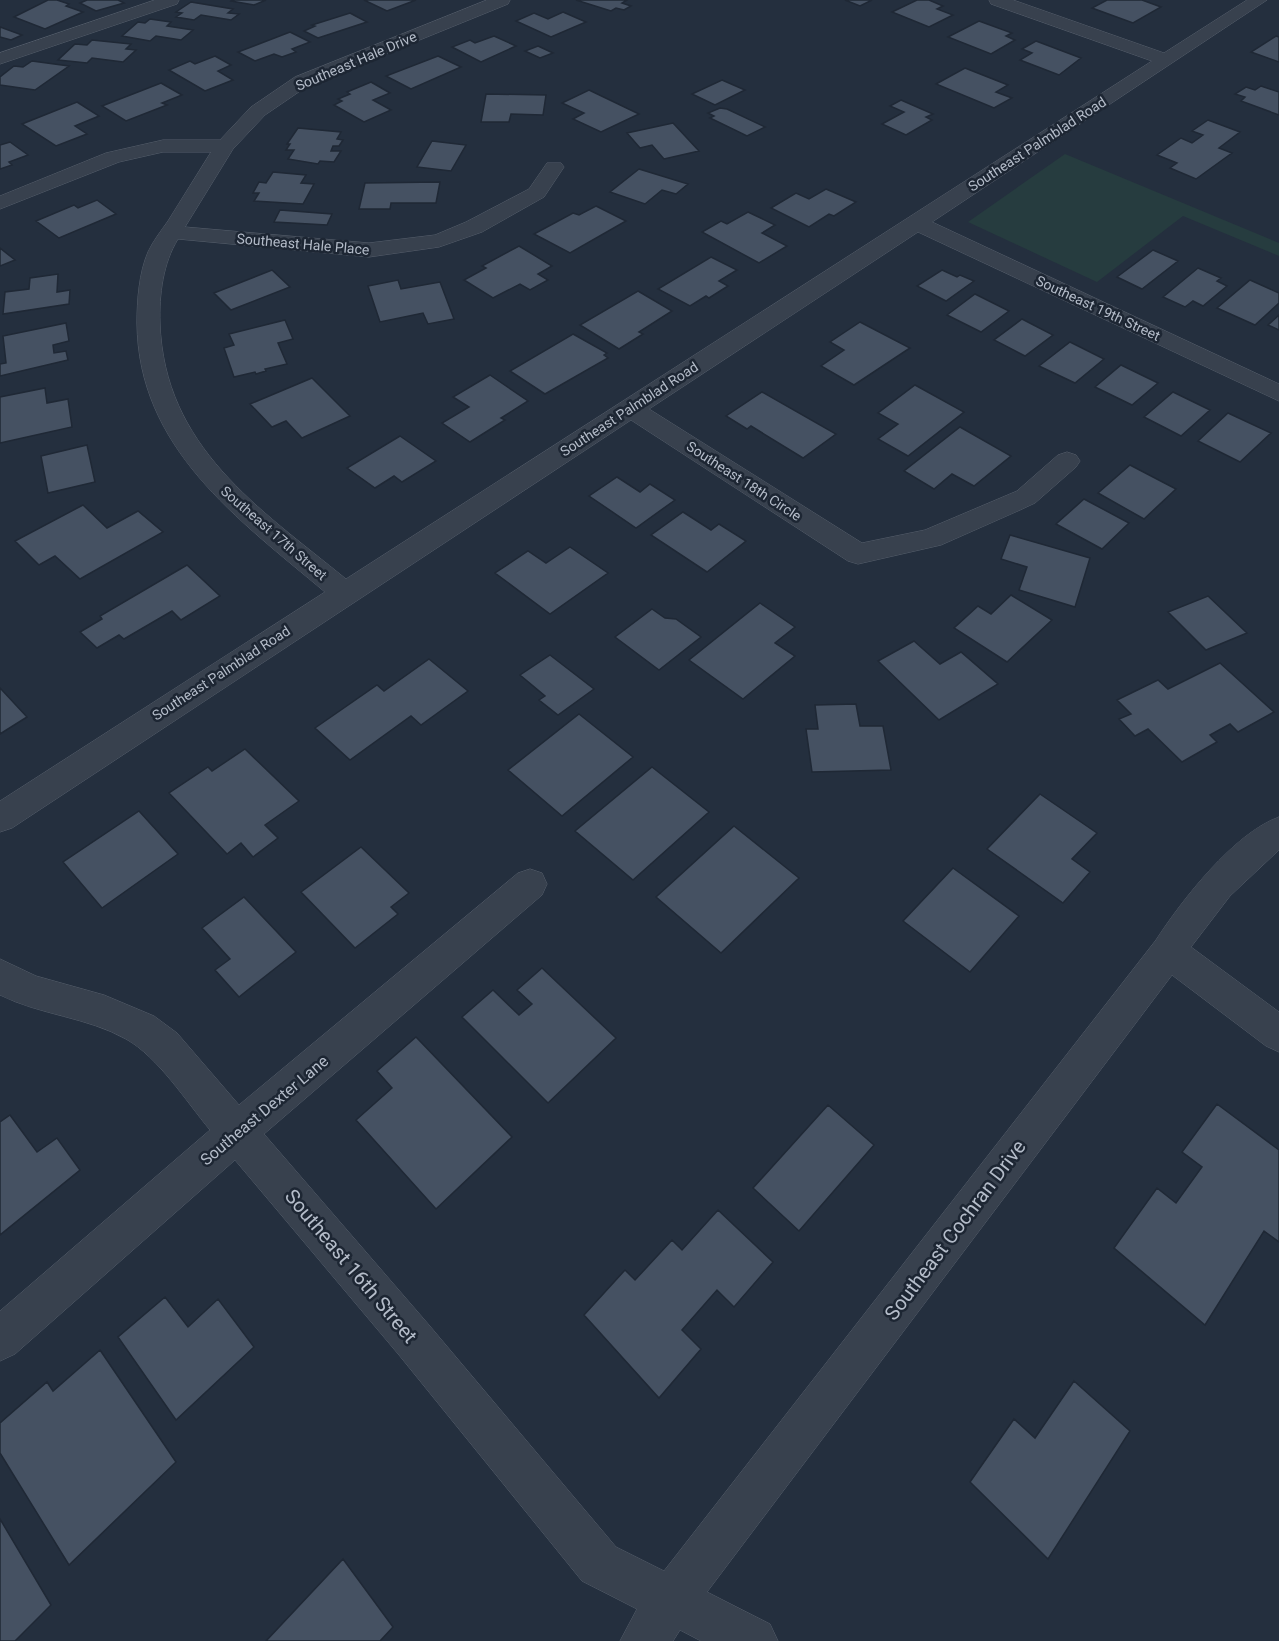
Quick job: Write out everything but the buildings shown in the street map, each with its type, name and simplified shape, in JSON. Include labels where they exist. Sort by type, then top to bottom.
[{"type":"street","points":[[0,59],[171,0]]},
{"type":"street","name":"Southeast Hale Drive","points":[[225,146],[258,111],[302,81],[502,0]]},
{"type":"street","points":[[997,0],[1166,60]]},
{"type":"street","name":"Southeast Palmblad Road","points":[[0,818],[1166,60],[1260,5]]},
{"type":"street","points":[[0,203],[113,157],[163,146],[225,146]]},
{"type":"street","name":"Southeast 17th Street","points":[[225,146],[159,252],[148,300],[149,350],[163,402],[176,428],[213,479],[237,504],[344,593]]},
{"type":"street","name":"Southeast Hale Place","points":[[171,232],[369,250],[439,241],[474,227],[537,193],[554,167]]},
{"type":"street","name":"Southeast 19th Street","points":[[916,223],[1279,393]]},
{"type":"street","name":"Southeast 18th Circle","points":[[630,408],[858,554],[931,538],[1011,504],[1026,497],[1067,461]]},
{"type":"street","name":"Southeast Cochran Drive","points":[[645,1641],[672,1599],[1169,951],[1187,921],[1245,858],[1279,831]]},
{"type":"street","name":"Southeast Dexter Lane","points":[[0,1339],[237,1132],[530,884]]},
{"type":"street","points":[[1169,951],[1279,1034]]},
{"type":"street","name":"Southeast 16th Street","points":[[0,976],[15,985],[115,1016],[140,1027],[164,1046],[406,1331],[599,1564],[753,1641]]},
{"type":"green space","points":[[1065,154],[1279,243],[1279,256],[1183,216],[1097,282],[968,222]]}]
